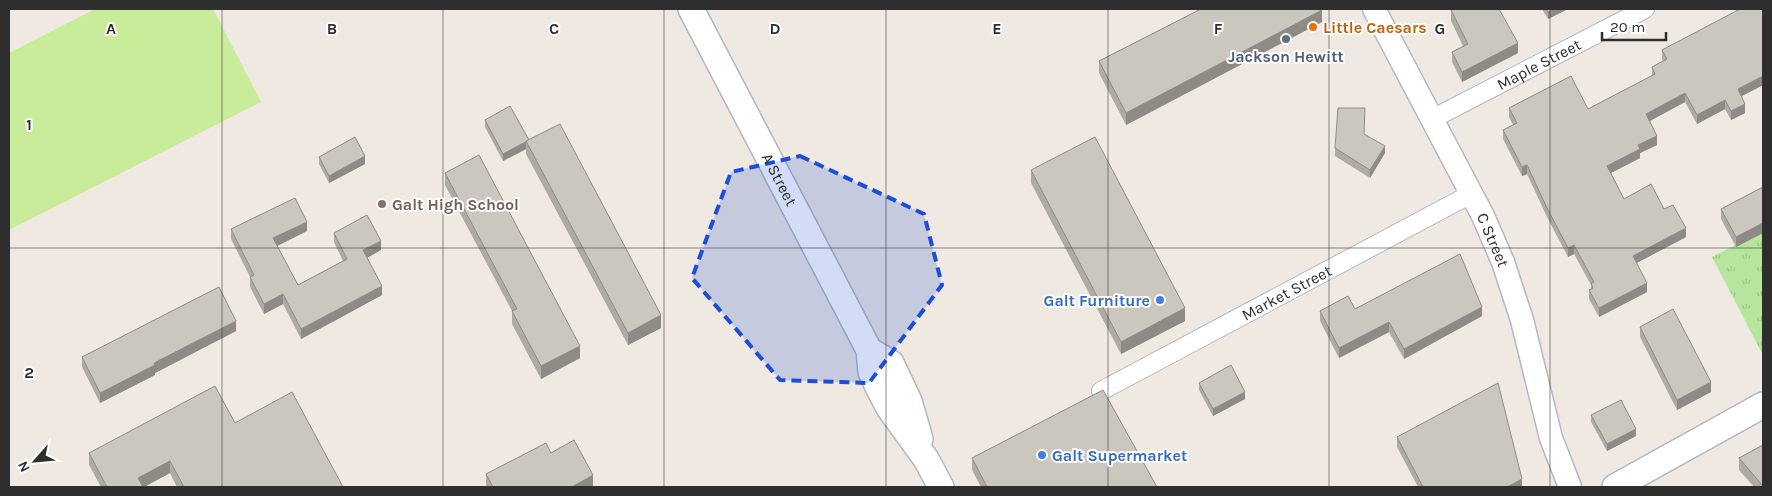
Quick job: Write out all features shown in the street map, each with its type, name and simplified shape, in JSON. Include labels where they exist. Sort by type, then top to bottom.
[{"type":"main road","name":"A Street","points":[[690,9],[869,350],[871,372],[879,389],[889,408],[926,459],[941,487]]},
{"type":"main road","points":[[1615,487],[1763,405]]},
{"type":"street","name":"C Street","points":[[1374,9],[1483,216],[1503,262],[1522,320],[1551,438],[1570,487]]},
{"type":"street","name":"Maple Street","points":[[1432,119],[1645,9]]},
{"type":"street","name":"Market Street","points":[[1101,391],[1471,194]]},
{"type":"highlighted area","points":[[800,156],[924,214],[942,285],[869,383],[780,380],[692,278],[731,172]]},
{"type":"green space","points":[[95,9],[213,9],[261,102],[9,230],[9,53]]},
{"type":"green space","points":[[1763,231],[1763,355],[1712,257]]},
{"type":"building","points":[[1201,9],[1322,10],[1126,113],[1099,61]]},
{"type":"building","points":[[1499,9],[1518,43],[1462,72],[1452,52],[1468,44],[1451,10]]},
{"type":"building","points":[[1740,9],[1763,9],[1763,76],[1738,89],[1745,104],[1731,111],[1725,100],[1697,115],[1685,93],[1646,114],[1657,136],[1638,145],[1640,149],[1607,166],[1624,199],[1651,184],[1664,209],[1673,205],[1686,228],[1633,256],[1647,283],[1599,308],[1589,290],[1593,288],[1591,283],[1594,282],[1574,245],[1568,248],[1527,165],[1522,167],[1503,130],[1517,123],[1509,108],[1571,76],[1588,109],[1655,74],[1652,67],[1667,59],[1662,50]]},
{"type":"building","points":[[510,106],[529,140],[503,154],[485,120]]},
{"type":"building","points":[[1338,108],[1365,108],[1364,134],[1385,146],[1370,170],[1335,148]]},
{"type":"building","points":[[560,124],[661,315],[628,333],[526,141]]},
{"type":"building","points":[[355,137],[365,156],[329,176],[319,157]]},
{"type":"building","points":[[1095,137],[1185,308],[1121,342],[1031,170]]},
{"type":"building","points":[[479,155],[580,346],[541,366],[512,311],[517,309],[445,173]]},
{"type":"building","points":[[1763,187],[1763,223],[1736,237],[1721,209]]},
{"type":"building","points":[[295,198],[307,222],[273,238],[298,285],[347,259],[334,233],[367,215],[381,241],[363,250],[382,286],[301,329],[283,294],[264,304],[250,277],[254,275],[231,229]]},
{"type":"building","points":[[1460,254],[1482,307],[1404,349],[1389,322],[1339,348],[1320,311],[1348,296],[1355,309]]},
{"type":"building","points":[[219,287],[236,321],[100,393],[82,357]]},
{"type":"building","points":[[1673,309],[1711,382],[1677,400],[1640,327]]},
{"type":"building","points":[[1231,365],[1245,392],[1213,409],[1199,383]]},
{"type":"building","points":[[1498,383],[1522,479],[1507,487],[1423,487],[1397,437]]},
{"type":"building","points":[[215,386],[235,423],[292,392],[343,487],[184,487],[170,461],[138,478],[143,487],[107,487],[89,453]]},
{"type":"building","points":[[1103,390],[1157,487],[987,487],[972,458]]},
{"type":"building","points":[[1621,400],[1636,429],[1607,444],[1591,415]]},
{"type":"building","points":[[574,440],[593,475],[572,487],[493,487],[486,474],[546,443],[551,453]]},
{"type":"building","points":[[1763,445],[1763,486],[1739,458]]},
{"type":"place","name":"Little Caesars","points":[[1313,27]]},
{"type":"place","name":"Jackson Hewitt","points":[[1286,39]]},
{"type":"place","name":"Galt High School","points":[[382,204]]},
{"type":"place","name":"Galt Furniture","points":[[1160,300]]},
{"type":"place","name":"Galt Supermarket","points":[[1042,455]]}]
